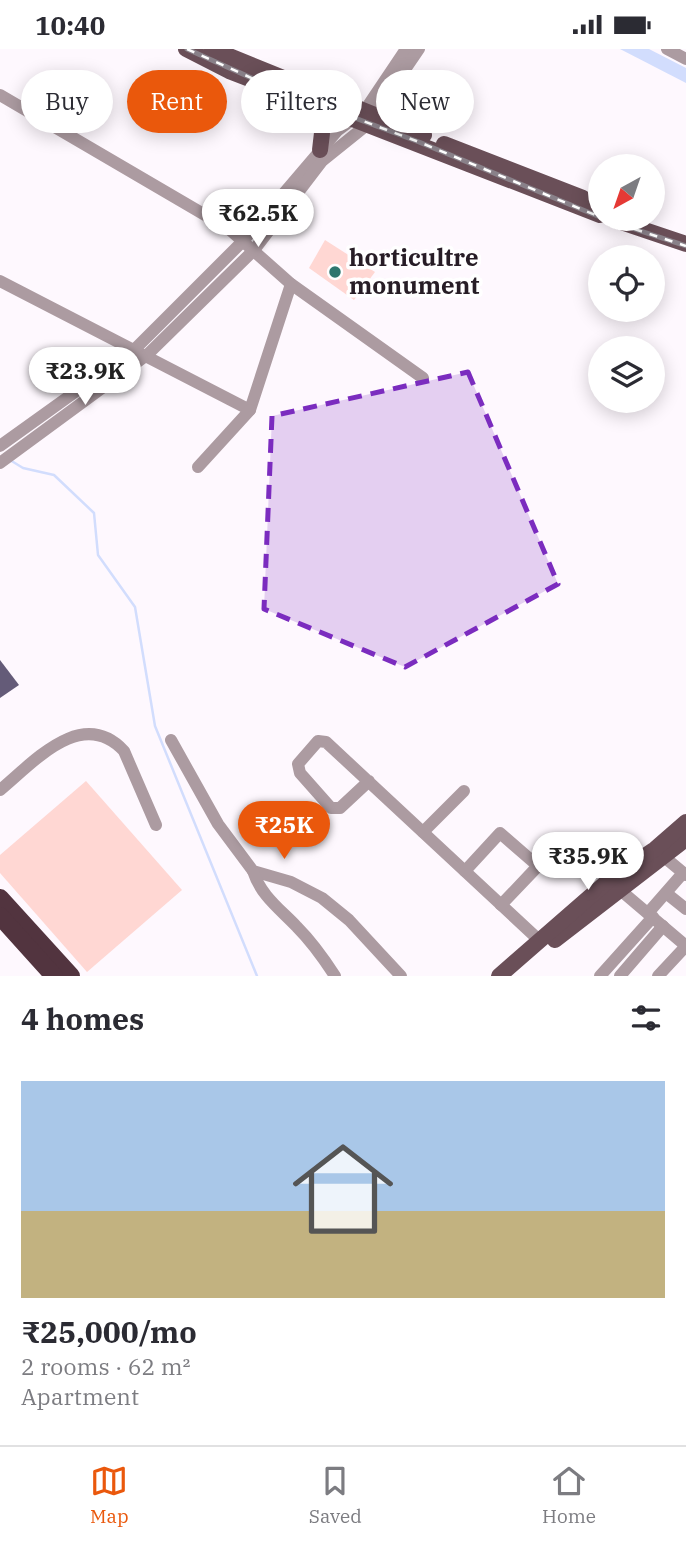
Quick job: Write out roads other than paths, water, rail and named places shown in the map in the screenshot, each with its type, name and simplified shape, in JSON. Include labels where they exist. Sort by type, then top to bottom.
[{"type":"highway","points":[[0,898],[71,976]]},
{"type":"highway","points":[[0,916],[54,976]]},
{"type":"main road","points":[[186,49],[241,76]]},
{"type":"main road","points":[[212,49],[365,117],[588,210]]},
{"type":"main road","points":[[362,116],[376,120]]},
{"type":"main road","points":[[320,150],[322,133]]},
{"type":"main road","points":[[420,133],[588,199]]},
{"type":"main road","points":[[665,227],[686,234]]},
{"type":"main road","points":[[648,231],[686,244]]},
{"type":"main road","points":[[499,976],[608,880],[655,849],[686,822]]},
{"type":"main road","points":[[515,976],[620,889],[686,839]]},
{"type":"street","points":[[248,245],[337,131],[365,117],[406,49]]},
{"type":"street","points":[[405,70],[419,49]]},
{"type":"street","points":[[667,49],[686,59]]},
{"type":"street","points":[[0,95],[229,229],[291,283],[423,378]]},
{"type":"street","points":[[0,463],[19,442],[141,352],[248,245],[322,161],[376,105]]},
{"type":"street","points":[[0,281],[250,410]]},
{"type":"street","points":[[198,467],[250,410],[291,283]]},
{"type":"street","points":[[0,446],[19,442]]},
{"type":"street","points":[[0,790],[62,740],[78,733],[92,733],[117,743],[124,751],[156,825]]},
{"type":"street","points":[[171,740],[218,824],[253,871],[273,905],[320,952],[335,976]]},
{"type":"street","points":[[369,781],[340,808],[331,808],[300,773],[298,764],[318,741],[326,742],[369,781],[424,832],[540,941]]},
{"type":"street","points":[[424,832],[464,792]]},
{"type":"street","points":[[465,871],[500,833],[538,866],[501,905]]},
{"type":"street","points":[[620,976],[655,918],[666,893],[685,874],[663,856]]},
{"type":"street","points":[[253,871],[291,882],[322,898],[349,920],[401,976]]},
{"type":"street","points":[[620,889],[686,946],[659,976]]},
{"type":"street","points":[[666,893],[686,909]]},
{"type":"street","points":[[600,976],[655,918]]},
{"type":"water","points":[[620,49],[649,49],[686,68],[686,83]]},
{"type":"waterway","points":[[10,460],[23,468],[54,475],[94,513],[98,555],[135,607],[155,726],[257,976]]},
{"type":"railway","points":[[187,49],[267,85],[419,142],[588,212]]},
{"type":"railway","points":[[640,231],[686,246]]},
{"type":"place","name":"horticultre monument","points":[[335,272]]}]
